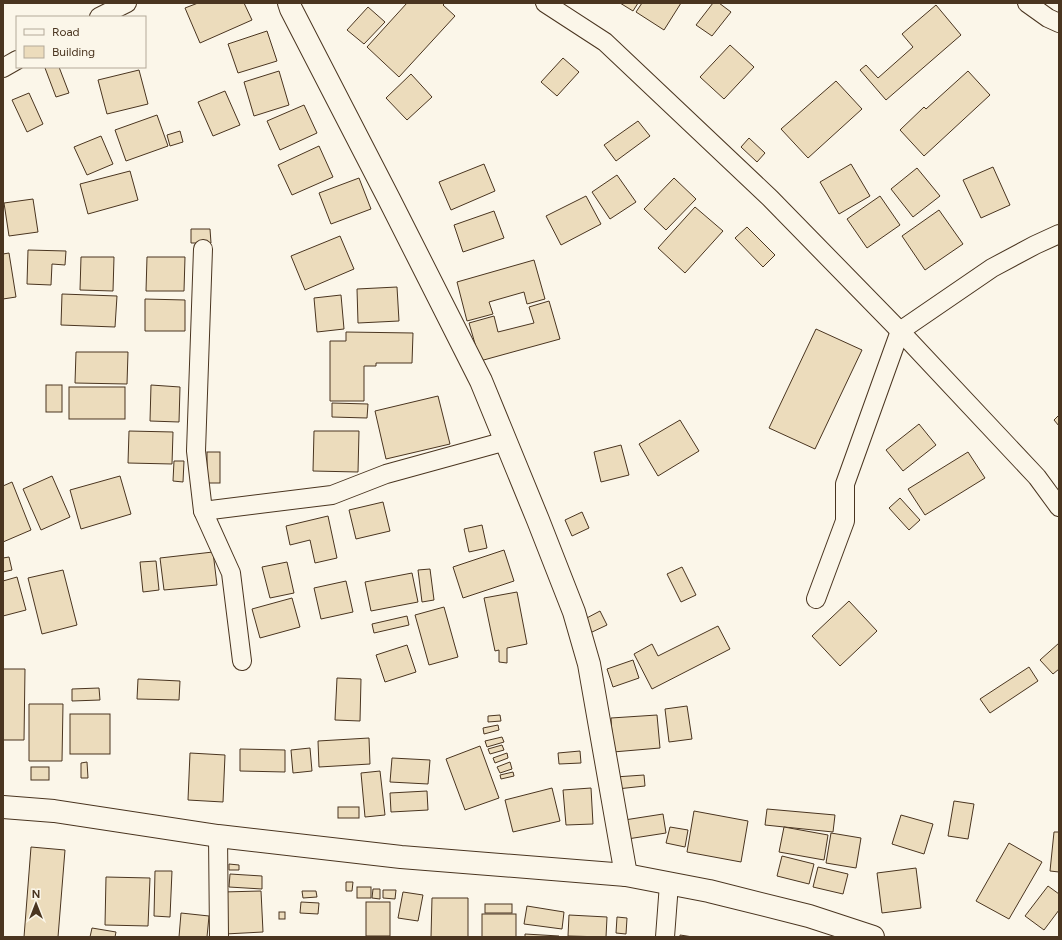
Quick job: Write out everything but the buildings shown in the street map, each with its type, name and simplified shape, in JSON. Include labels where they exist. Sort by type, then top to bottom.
[{"type":"street","points":[[101,16],[128,3]]},
{"type":"street","points":[[289,3],[481,381],[574,612],[589,664],[626,875]]},
{"type":"street","points":[[545,3],[605,42],[770,198],[900,331],[1037,477],[1059,507]]},
{"type":"street","points":[[1027,3],[1048,18],[1059,23]]},
{"type":"street","points":[[3,68],[16,61]]},
{"type":"street","points":[[816,599],[845,521],[845,484],[900,331],[992,268],[1035,244],[1059,234]]},
{"type":"street","points":[[203,249],[196,451],[203,511],[231,573],[242,661]]},
{"type":"street","points":[[203,511],[332,495],[386,474],[506,441]]},
{"type":"street","points":[[3,807],[54,811],[218,836],[401,857],[626,875],[709,891],[809,916],[874,937]]},
{"type":"street","points":[[218,836],[219,937]]},
{"type":"street","points":[[665,937],[669,884]]}]
